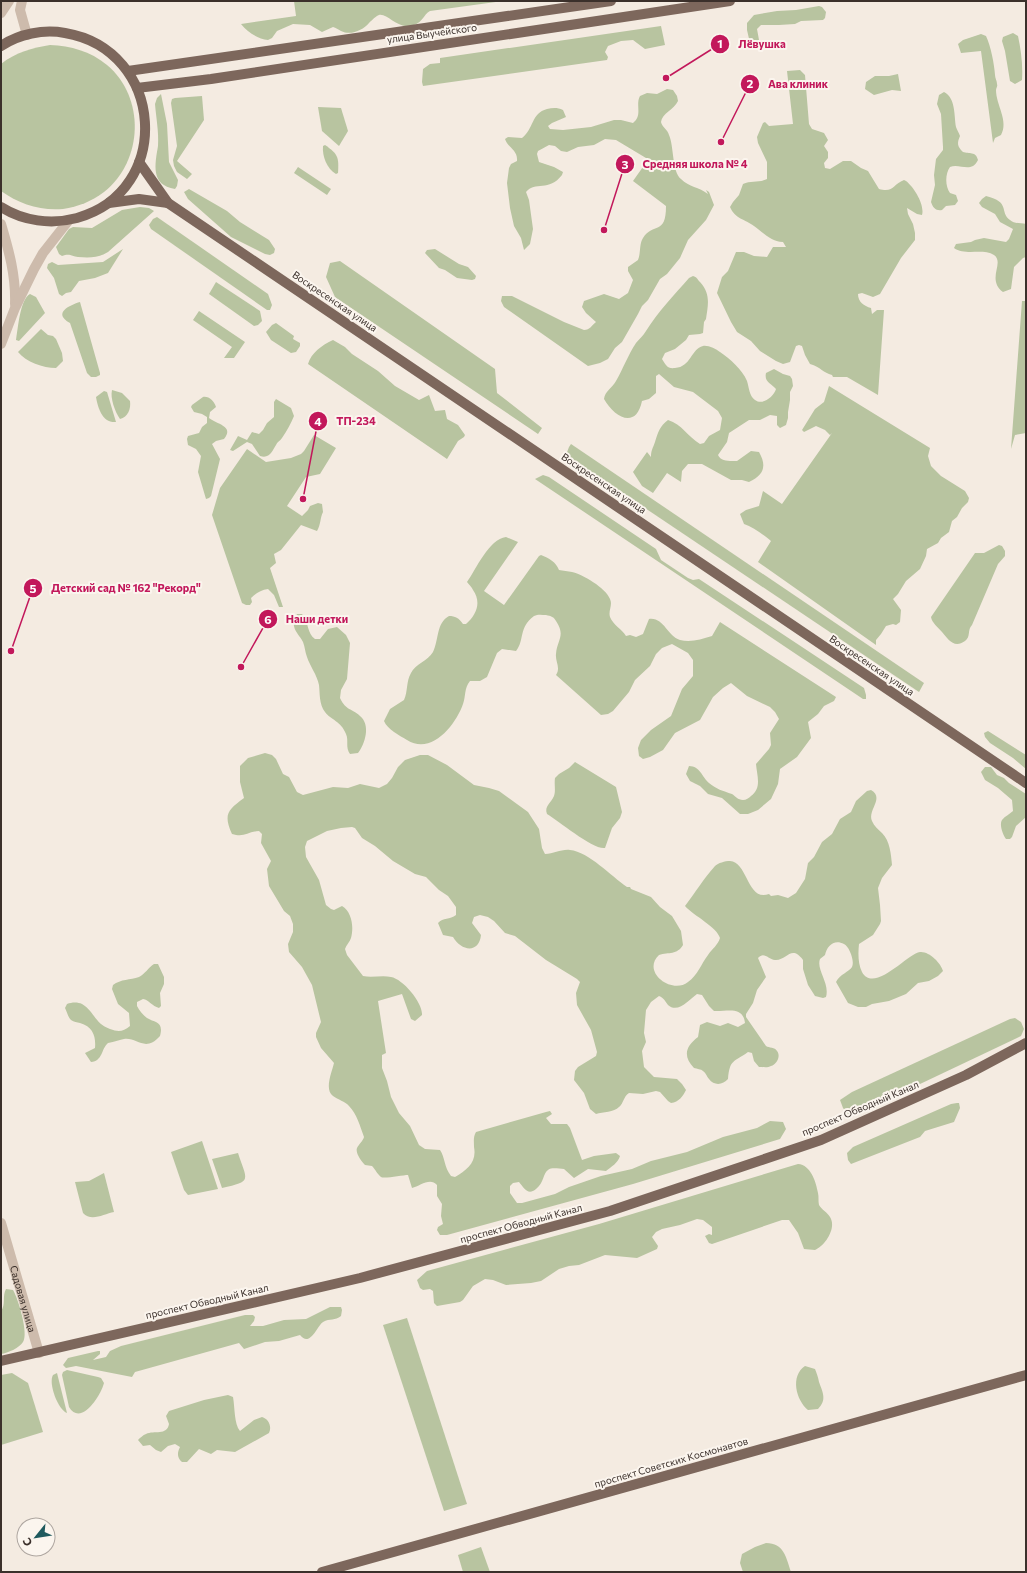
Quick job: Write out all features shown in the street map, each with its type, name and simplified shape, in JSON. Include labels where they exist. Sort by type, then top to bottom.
[{"type":"main road","name":"улица Выучейского","points":[[128,71],[611,1]]},
{"type":"main road","name":"улица Выучейского","points":[[138,88],[730,1]]},
{"type":"main road","points":[[1,46],[17,38],[50,32],[73,34],[99,45],[113,55],[128,71],[138,88],[145,112],[146,125],[143,150],[139,162],[126,185],[107,203],[95,210],[69,220],[53,222],[21,216],[1,207]]},
{"type":"main road","name":"Воскресенская улица","points":[[139,162],[168,203],[1026,783]]},
{"type":"main road","name":"Воскресенская улица","points":[[107,203],[134,199],[168,203]]},
{"type":"main road","name":"проспект Обводный Канал","points":[[1,1361],[360,1278],[610,1211],[821,1140],[966,1075],[1026,1043]]},
{"type":"main road","name":"проспект Советских Космонавтов","points":[[322,1572],[1026,1375]]},
{"type":"street","points":[[1,13],[9,1]]},
{"type":"street","points":[[22,1],[20,10],[28,35]]},
{"type":"street","points":[[1,344],[15,308],[43,253],[69,220]]},
{"type":"street","points":[[1,224],[14,272],[16,288],[15,308]]},
{"type":"street","name":"Садовая улица","points":[[1,1222],[39,1353]]},
{"type":"green space","points":[[294,1],[503,1],[430,11],[422,20],[414,25],[408,26],[403,26],[382,15],[379,15],[364,28],[353,33],[341,31],[333,27],[322,32],[310,25],[293,24],[277,31],[272,38],[268,40],[253,35],[241,24],[296,16]]},
{"type":"green space","points":[[819,6],[826,12],[823,20],[801,21],[795,24],[761,25],[757,29],[759,40],[758,43],[752,45],[750,43],[747,23],[754,15]]},
{"type":"green space","points":[[661,26],[665,45],[645,49],[633,40],[621,41],[608,46],[605,52],[608,57],[607,60],[423,86],[422,82],[423,69],[430,64],[440,63],[440,58]]},
{"type":"green space","points":[[1013,33],[1018,36],[1022,69],[1022,80],[1015,84],[1010,81],[1002,41],[1003,37]]},
{"type":"green space","points":[[981,34],[986,36],[991,50],[997,85],[997,96],[1004,124],[1001,135],[995,138],[993,143],[981,51],[961,53],[958,44],[963,40]]},
{"type":"green space","points":[[50,45],[80,50],[94,56],[107,65],[119,78],[128,94],[133,111],[135,128],[133,146],[127,163],[117,179],[104,192],[95,198],[85,203],[63,209],[46,209],[30,206],[15,200],[1,191],[1,64],[12,56],[24,51]]},
{"type":"green space","points":[[800,70],[805,75],[809,124],[812,129],[824,133],[828,140],[824,146],[828,152],[828,158],[824,163],[825,168],[830,169],[843,161],[851,161],[868,171],[879,189],[884,190],[891,189],[904,180],[915,192],[922,206],[922,215],[917,214],[907,208],[913,224],[915,240],[901,258],[880,294],[873,297],[862,293],[858,294],[862,303],[871,308],[872,314],[877,310],[884,310],[878,395],[847,377],[833,377],[832,375],[810,364],[802,346],[796,346],[790,362],[783,364],[760,351],[751,341],[737,332],[717,293],[722,277],[728,271],[736,252],[744,252],[754,256],[767,257],[773,247],[786,247],[783,242],[771,238],[737,216],[730,207],[739,195],[743,184],[767,179],[767,162],[758,143],[757,137],[763,123],[765,122],[769,126],[793,124],[787,71]]},
{"type":"green space","points":[[898,74],[901,91],[892,90],[874,95],[865,89],[866,82],[875,76],[889,76]]},
{"type":"green space","points":[[667,89],[673,90],[678,101],[664,116],[661,122],[671,140],[678,176],[684,182],[708,194],[706,190],[709,192],[714,205],[706,220],[688,240],[680,258],[667,274],[660,279],[648,300],[642,306],[622,342],[615,348],[608,359],[588,366],[504,307],[501,301],[502,296],[512,296],[564,322],[584,330],[591,327],[596,322],[582,307],[584,301],[604,294],[619,299],[628,293],[633,280],[628,271],[628,267],[638,260],[643,238],[647,233],[661,225],[664,221],[666,206],[633,181],[645,164],[653,169],[646,158],[616,140],[605,139],[594,145],[578,147],[567,152],[561,151],[555,146],[549,145],[538,151],[537,154],[539,162],[563,172],[557,180],[552,183],[534,187],[526,192],[529,200],[533,229],[530,244],[524,250],[521,238],[514,226],[507,183],[509,168],[511,164],[517,161],[517,157],[505,139],[508,137],[522,138],[529,130],[538,114],[551,108],[563,110],[566,117],[548,126],[550,129],[563,130],[591,127],[614,120],[633,123],[638,117],[638,103],[640,96],[647,93],[657,94]]},
{"type":"green space","points":[[944,92],[951,98],[953,103],[956,127],[960,136],[958,143],[960,148],[963,152],[976,155],[978,160],[975,164],[969,167],[950,167],[946,176],[946,184],[950,193],[956,195],[958,201],[955,205],[946,206],[942,210],[938,210],[935,209],[931,202],[935,185],[934,175],[936,159],[943,150],[941,114],[937,104],[939,95]]},
{"type":"green space","points":[[161,94],[167,124],[169,162],[178,180],[175,189],[167,187],[161,183],[156,173],[155,166],[158,146],[158,130],[155,104],[157,98]]},
{"type":"green space","points":[[202,96],[204,120],[177,161],[192,174],[187,179],[177,172],[174,166],[173,160],[177,146],[171,103],[172,99],[175,98]]},
{"type":"green space","points":[[318,107],[341,108],[348,131],[339,146],[322,131]]},
{"type":"green space","points":[[325,145],[337,156],[338,173],[336,174],[330,169],[324,158],[323,146]]},
{"type":"green space","points":[[298,167],[331,189],[327,195],[294,173]]},
{"type":"green space","points":[[189,189],[227,211],[240,222],[269,240],[275,249],[274,253],[270,255],[265,254],[231,237],[188,199],[184,192]]},
{"type":"green space","points":[[986,196],[999,201],[1002,204],[1005,214],[1012,221],[1026,224],[1026,257],[1014,267],[1011,289],[1003,292],[998,287],[996,282],[998,262],[994,255],[985,252],[963,251],[954,248],[956,244],[984,238],[1006,242],[1009,239],[1013,229],[1000,222],[995,214],[982,207],[979,203]]},
{"type":"green space","points":[[140,207],[149,208],[154,211],[108,252],[90,257],[69,255],[62,256],[59,254],[56,247],[69,229],[73,227],[92,228],[122,210]]},
{"type":"green space","points":[[157,217],[268,294],[272,305],[270,310],[267,310],[151,229],[149,225],[153,219]]},
{"type":"green space","points":[[123,249],[108,273],[95,278],[79,281],[71,292],[62,296],[59,294],[54,278],[47,268],[48,264],[52,262],[58,265],[103,262]]},
{"type":"green space","points":[[435,249],[459,264],[468,267],[476,276],[475,279],[457,278],[439,268],[425,253],[427,250]]},
{"type":"green space","points":[[340,261],[495,369],[497,393],[542,428],[538,434],[335,297],[326,277],[330,263]]},
{"type":"green space","points":[[693,276],[703,286],[708,300],[703,333],[689,335],[686,340],[675,349],[665,353],[662,359],[670,368],[680,367],[688,361],[699,348],[705,346],[712,348],[724,355],[739,368],[747,381],[752,396],[758,402],[768,399],[773,395],[776,389],[767,380],[766,373],[774,369],[790,376],[793,386],[790,392],[788,418],[786,425],[780,428],[777,425],[777,416],[770,415],[760,420],[749,420],[729,433],[727,442],[718,455],[721,459],[737,461],[751,451],[759,452],[763,462],[763,470],[758,476],[749,482],[742,480],[731,480],[702,464],[688,464],[682,471],[681,482],[667,473],[653,493],[642,486],[633,472],[647,452],[651,457],[657,435],[663,425],[668,420],[677,424],[700,444],[704,443],[709,436],[720,430],[722,418],[718,411],[693,392],[674,387],[659,374],[656,376],[656,393],[649,399],[642,401],[639,410],[630,418],[624,418],[613,411],[604,399],[616,381],[636,343],[666,304],[689,278]]},
{"type":"green space","points":[[216,282],[260,311],[262,321],[258,325],[254,326],[209,294]]},
{"type":"green space","points":[[30,294],[36,297],[45,313],[19,341],[16,340],[20,315],[24,302]]},
{"type":"green space","points":[[1022,301],[1026,301],[1026,433],[1015,435],[1011,449]]},
{"type":"green space","points":[[80,302],[100,373],[100,375],[96,377],[91,377],[87,373],[70,323],[63,316],[64,310]]},
{"type":"green space","points":[[199,311],[245,342],[234,358],[224,358],[232,347],[193,320]]},
{"type":"green space","points":[[276,323],[294,336],[293,339],[300,343],[300,346],[296,352],[291,353],[271,340],[266,332]]},
{"type":"green space","points":[[41,329],[56,339],[62,353],[63,361],[56,368],[35,364],[25,359],[18,352]]},
{"type":"green space","points":[[333,340],[378,371],[395,386],[419,400],[429,395],[435,411],[445,410],[447,419],[458,425],[465,435],[458,441],[447,459],[308,364],[309,360],[318,350]]},
{"type":"green space","points":[[829,386],[930,448],[928,456],[931,466],[941,476],[965,491],[969,498],[968,502],[962,508],[957,517],[952,521],[949,532],[941,538],[938,543],[927,549],[926,556],[920,569],[906,581],[893,599],[901,610],[900,622],[896,625],[893,624],[886,626],[876,640],[876,645],[758,562],[771,541],[758,531],[744,524],[740,514],[746,510],[759,506],[763,491],[782,504],[832,433],[830,435],[825,430],[816,426],[804,432],[802,430],[815,409],[824,402]]},
{"type":"green space","points":[[112,390],[122,393],[130,401],[128,412],[123,418],[120,419],[113,405]]},
{"type":"green space","points":[[104,391],[107,392],[116,422],[107,420],[98,406],[96,397]]},
{"type":"green space","points":[[203,397],[211,399],[216,407],[210,412],[209,418],[226,428],[227,431],[227,435],[224,439],[216,441],[212,444],[220,459],[211,496],[206,499],[198,472],[201,456],[196,449],[188,445],[187,439],[188,436],[199,433],[202,427],[207,423],[207,417],[194,412],[191,407]]},
{"type":"green space","points":[[276,399],[291,408],[294,416],[286,433],[270,454],[263,457],[260,456],[252,444],[247,442],[233,451],[230,450],[238,436],[247,440],[252,432],[259,434],[263,430],[267,423],[274,417],[274,402]]},
{"type":"green space","points":[[314,435],[336,448],[320,474],[306,477],[287,506],[302,516],[310,506],[318,503],[322,504],[323,512],[317,531],[301,525],[281,550],[274,554],[276,563],[270,568],[283,607],[279,607],[274,595],[268,589],[255,595],[251,598],[252,602],[250,605],[246,605],[242,603],[212,515],[220,488],[247,449],[266,462],[291,458],[301,454],[304,451]]},
{"type":"green space","points":[[571,444],[924,683],[919,692],[566,455]]},
{"type":"green space","points":[[543,475],[549,477],[656,549],[661,560],[688,578],[693,580],[699,579],[864,688],[866,699],[863,699],[535,479]]},
{"type":"green space","points":[[506,537],[518,542],[484,591],[504,605],[541,555],[552,561],[559,570],[572,572],[582,576],[604,590],[611,601],[610,617],[626,636],[630,635],[636,637],[643,634],[649,619],[654,619],[662,624],[676,638],[684,641],[692,641],[712,636],[720,622],[836,697],[834,701],[824,706],[818,714],[808,722],[811,738],[797,757],[780,769],[778,784],[771,799],[758,810],[748,814],[740,814],[722,798],[708,794],[700,786],[690,781],[686,774],[689,766],[693,766],[709,783],[717,788],[732,794],[741,800],[745,800],[749,797],[754,793],[758,786],[756,764],[769,749],[771,745],[770,733],[779,719],[770,707],[747,696],[731,683],[713,697],[700,720],[675,733],[663,750],[643,759],[639,756],[638,748],[641,740],[651,730],[671,716],[682,689],[693,676],[693,660],[688,653],[672,644],[662,648],[656,654],[650,666],[635,680],[629,692],[613,711],[608,714],[601,715],[556,675],[558,667],[556,654],[561,634],[559,626],[554,619],[551,616],[546,615],[536,615],[529,620],[524,629],[519,647],[516,651],[502,649],[497,653],[487,677],[480,681],[470,681],[467,686],[460,712],[442,736],[425,744],[416,744],[407,740],[388,727],[384,721],[390,709],[404,700],[408,679],[411,673],[415,667],[428,658],[433,652],[440,627],[445,619],[451,616],[458,619],[463,624],[466,624],[473,617],[477,608],[477,600],[473,589],[467,582],[484,555],[494,543]]},
{"type":"green space","points":[[999,545],[1002,546],[1005,551],[1005,556],[998,564],[970,629],[968,638],[961,643],[954,644],[935,625],[931,617],[975,553],[984,553]]},
{"type":"green space","points":[[297,614],[302,614],[312,637],[315,639],[320,639],[328,629],[337,627],[346,635],[350,643],[347,679],[341,690],[340,698],[347,707],[360,716],[365,724],[365,740],[358,753],[350,754],[347,737],[344,730],[339,723],[327,715],[323,709],[318,681],[307,657],[303,642],[296,632],[294,621]]},
{"type":"green space","points":[[988,731],[1026,755],[1026,769],[1013,758],[990,743],[985,737],[984,733]]},
{"type":"green space","points":[[265,753],[272,755],[276,759],[283,774],[289,777],[297,792],[303,795],[333,787],[348,788],[360,784],[379,788],[387,784],[398,767],[405,760],[420,755],[428,755],[447,765],[474,785],[499,791],[528,812],[539,829],[542,848],[545,854],[570,850],[585,855],[627,887],[651,897],[660,907],[672,916],[681,931],[683,945],[675,952],[659,955],[654,962],[654,968],[656,974],[661,980],[674,986],[688,982],[697,973],[720,938],[715,930],[685,906],[715,866],[726,861],[736,863],[741,868],[756,892],[762,895],[778,895],[788,898],[796,893],[805,879],[808,863],[814,857],[822,842],[832,834],[840,819],[851,812],[856,801],[867,791],[871,790],[875,793],[876,797],[871,817],[872,821],[887,840],[890,848],[892,865],[882,878],[878,888],[880,924],[873,935],[859,944],[858,951],[862,972],[867,978],[882,976],[914,954],[920,952],[931,955],[943,971],[929,981],[918,983],[906,994],[889,1001],[872,1004],[866,1007],[858,1007],[848,1003],[836,982],[851,969],[853,964],[851,954],[846,945],[837,942],[832,944],[827,949],[825,955],[820,959],[820,968],[827,992],[826,997],[823,998],[815,996],[808,985],[803,969],[803,960],[799,955],[792,953],[779,960],[775,960],[764,955],[760,956],[758,958],[766,977],[757,990],[753,1003],[746,1014],[746,1017],[766,1046],[776,1050],[779,1055],[778,1060],[770,1067],[759,1067],[754,1061],[752,1053],[748,1052],[733,1062],[728,1079],[724,1083],[718,1084],[713,1083],[702,1070],[694,1068],[690,1064],[687,1056],[688,1048],[690,1044],[698,1037],[700,1025],[707,1022],[720,1026],[728,1023],[738,1027],[745,1023],[744,1017],[733,1011],[714,1011],[702,995],[697,994],[684,1005],[676,1008],[668,1005],[659,996],[651,1002],[646,1010],[644,1033],[646,1042],[642,1051],[644,1067],[654,1077],[677,1079],[686,1090],[685,1092],[678,1100],[671,1103],[660,1092],[656,1091],[643,1094],[629,1093],[617,1109],[596,1114],[590,1109],[584,1093],[574,1080],[575,1071],[578,1067],[596,1056],[597,1052],[591,1030],[577,1005],[576,993],[580,982],[577,979],[546,960],[515,936],[505,933],[488,917],[480,915],[474,917],[472,923],[481,935],[480,941],[473,948],[465,948],[456,942],[453,937],[443,935],[438,923],[456,915],[456,907],[448,896],[439,890],[426,877],[415,874],[393,861],[375,846],[362,838],[355,828],[341,828],[327,831],[307,841],[305,847],[306,857],[319,880],[326,905],[334,910],[342,906],[350,916],[352,934],[345,949],[347,955],[363,976],[388,976],[396,979],[411,992],[419,1004],[422,1015],[415,1021],[411,1019],[402,994],[378,1001],[386,1053],[382,1055],[382,1068],[391,1097],[399,1113],[410,1126],[419,1145],[425,1149],[440,1150],[451,1176],[455,1177],[470,1165],[475,1152],[474,1138],[476,1132],[550,1111],[552,1114],[546,1118],[551,1124],[567,1124],[570,1128],[582,1160],[594,1156],[616,1153],[620,1156],[616,1163],[606,1171],[588,1169],[574,1178],[564,1169],[550,1169],[546,1171],[539,1187],[531,1192],[524,1189],[519,1182],[513,1183],[510,1186],[510,1193],[517,1203],[555,1194],[569,1187],[601,1176],[632,1169],[651,1161],[687,1152],[723,1137],[757,1128],[770,1121],[783,1122],[786,1129],[780,1139],[633,1184],[447,1235],[440,1235],[437,1230],[438,1227],[443,1224],[441,1216],[442,1204],[437,1196],[437,1185],[428,1182],[412,1188],[408,1175],[386,1178],[381,1177],[372,1166],[365,1165],[359,1157],[357,1148],[364,1137],[352,1109],[346,1103],[330,1093],[329,1080],[334,1063],[321,1048],[316,1037],[316,1033],[321,1022],[312,985],[302,967],[289,952],[288,944],[293,932],[293,924],[290,916],[284,911],[269,886],[267,869],[271,861],[261,843],[262,834],[259,831],[236,835],[232,834],[229,827],[228,817],[231,809],[244,798],[240,782],[240,766],[248,758]]},
{"type":"green space","points":[[575,762],[616,787],[622,812],[620,818],[612,828],[605,848],[593,845],[547,814],[546,809],[555,794],[555,778]]},
{"type":"green space","points":[[985,767],[991,767],[997,775],[1004,778],[1026,794],[1026,817],[1016,826],[1010,839],[1006,839],[1002,830],[1001,822],[1013,811],[1012,800],[998,788],[985,780],[981,772]]},
{"type":"green space","points":[[154,964],[158,964],[164,977],[164,984],[160,993],[161,1006],[159,1008],[143,999],[137,1002],[137,1006],[146,1017],[160,1025],[160,1036],[155,1041],[145,1044],[129,1039],[108,1043],[100,1057],[91,1062],[85,1053],[95,1048],[93,1032],[88,1027],[71,1020],[65,1008],[67,1004],[75,1002],[82,1004],[105,1027],[116,1031],[125,1029],[130,1026],[129,1013],[118,1004],[112,989],[113,985],[139,977]]},
{"type":"green space","points":[[1015,1018],[1021,1022],[1024,1029],[1021,1036],[861,1112],[853,1115],[848,1114],[843,1108],[840,1100],[852,1092]]},
{"type":"green space","points":[[959,1103],[960,1108],[954,1122],[925,1131],[920,1137],[851,1164],[848,1160],[847,1153],[853,1147],[951,1104]]},
{"type":"green space","points":[[202,1141],[218,1189],[188,1195],[184,1190],[171,1152]]},
{"type":"green space","points":[[238,1153],[244,1169],[245,1178],[239,1184],[222,1188],[212,1159]]},
{"type":"green space","points":[[798,1164],[803,1165],[810,1171],[817,1189],[819,1205],[829,1215],[832,1221],[829,1236],[823,1245],[815,1250],[804,1249],[798,1233],[789,1220],[782,1220],[712,1244],[709,1243],[705,1236],[709,1234],[712,1235],[712,1227],[703,1220],[697,1219],[656,1232],[652,1237],[658,1246],[657,1249],[637,1258],[605,1255],[579,1265],[559,1269],[541,1281],[531,1283],[506,1285],[493,1280],[485,1279],[473,1286],[460,1302],[437,1306],[434,1303],[433,1291],[430,1289],[423,1290],[420,1288],[417,1280],[427,1271],[599,1224]]},
{"type":"green space","points":[[104,1173],[114,1212],[102,1216],[86,1216],[83,1213],[75,1182],[89,1181]]},
{"type":"green space","points":[[6,1289],[13,1290],[18,1300],[25,1332],[23,1342],[21,1344],[10,1351],[1,1354],[1,1311]]},
{"type":"green space","points":[[330,1307],[341,1307],[341,1316],[323,1322],[313,1335],[307,1339],[300,1335],[279,1341],[265,1342],[244,1349],[239,1343],[135,1372],[132,1377],[76,1366],[66,1368],[63,1365],[68,1358],[98,1351],[100,1351],[100,1354],[93,1360],[106,1357],[110,1351],[121,1346],[245,1315],[253,1315],[255,1317],[250,1326],[263,1326],[284,1320],[306,1319]]},
{"type":"green space","points":[[407,1318],[467,1504],[444,1511],[383,1325]]},
{"type":"green space","points":[[805,1366],[815,1369],[822,1390],[823,1403],[818,1409],[808,1410],[800,1400],[796,1388],[797,1376],[800,1370]]},
{"type":"green space","points":[[67,1370],[101,1378],[104,1383],[95,1401],[85,1411],[79,1413],[74,1412],[69,1407],[62,1375],[63,1372]]},
{"type":"green space","points":[[12,1373],[28,1383],[43,1432],[1,1445],[1,1375]]},
{"type":"green space","points":[[57,1373],[67,1413],[60,1407],[53,1390],[52,1379],[53,1375]]},
{"type":"green space","points":[[228,1395],[233,1397],[236,1420],[240,1431],[254,1420],[262,1417],[269,1424],[269,1433],[235,1452],[217,1450],[211,1454],[199,1449],[187,1462],[182,1462],[179,1459],[178,1453],[180,1447],[175,1444],[168,1446],[161,1452],[150,1445],[143,1446],[138,1440],[146,1434],[166,1430],[169,1424],[166,1416],[169,1411],[204,1400]]},
{"type":"green space","points":[[766,1543],[777,1545],[781,1548],[786,1556],[791,1572],[743,1572],[740,1563],[742,1554]]},
{"type":"green space","points":[[481,1547],[490,1572],[463,1572],[458,1555]]},
{"type":"place","name":"Лёвушка","points":[[666,78]]},
{"type":"place","name":"Ава клиник","points":[[721,142]]},
{"type":"place","name":"Средняя школа № 4","points":[[604,230]]},
{"type":"place","name":"ТП-234","points":[[303,499]]},
{"type":"place","name":"Детский сад № 162 \"Рекорд\"","points":[[11,651]]},
{"type":"place","name":"Наши детки","points":[[241,667]]}]
